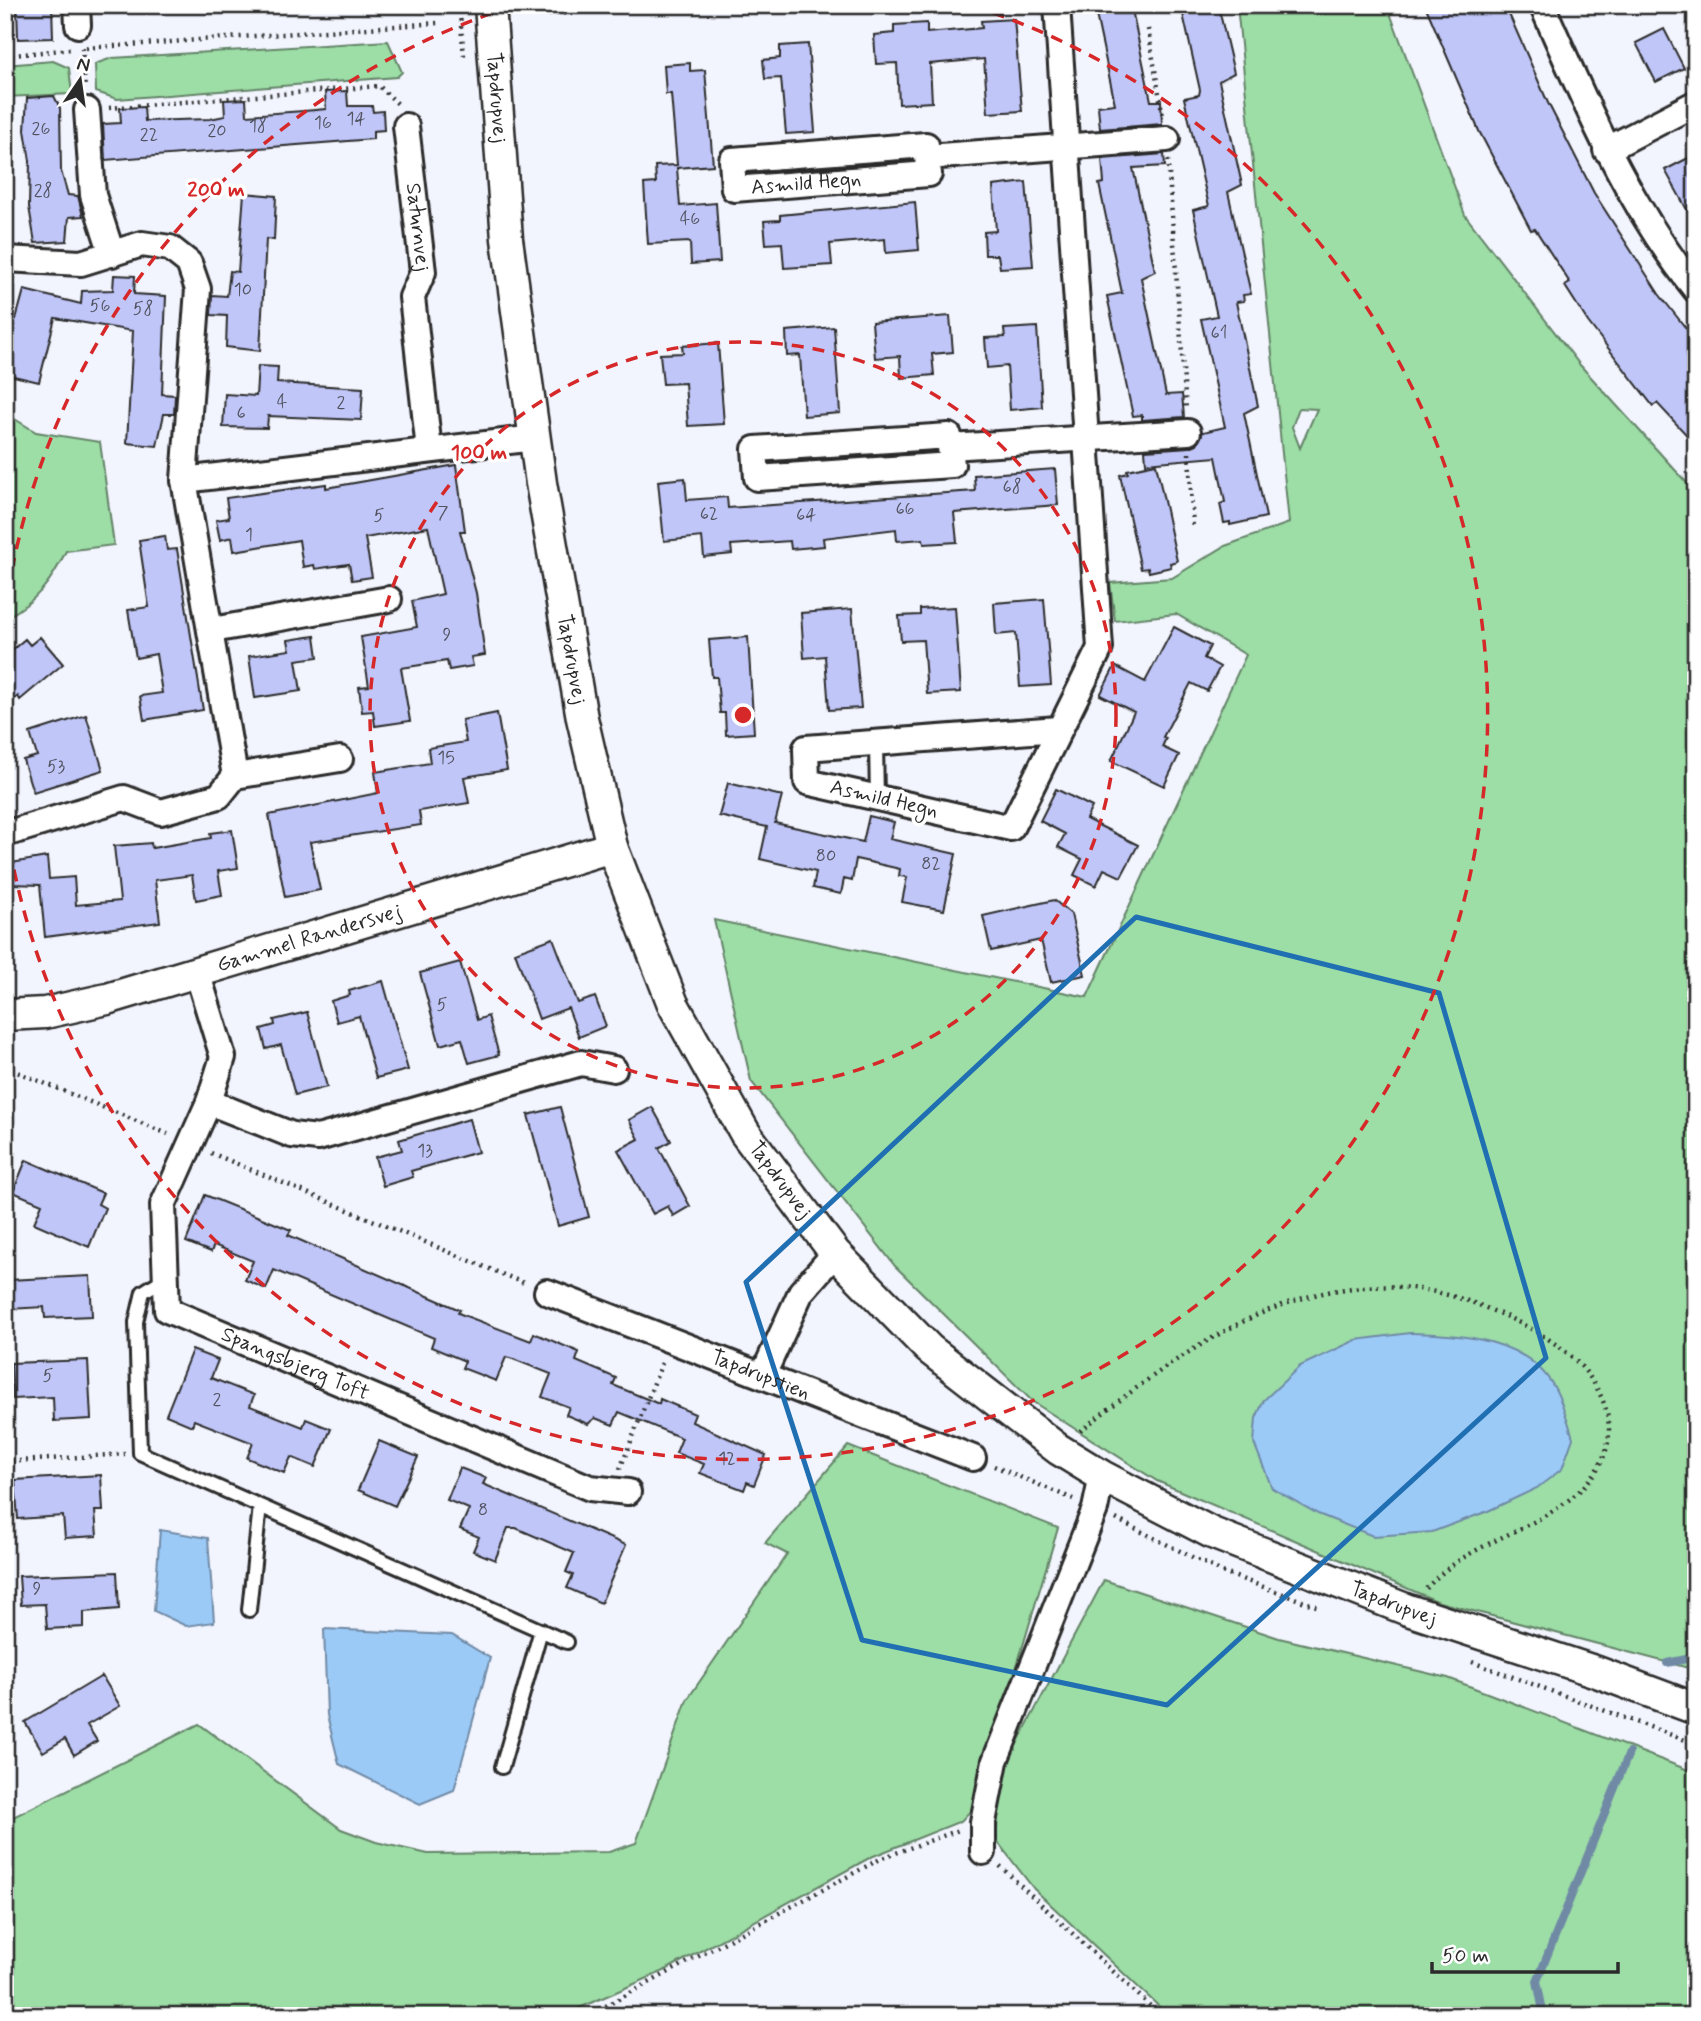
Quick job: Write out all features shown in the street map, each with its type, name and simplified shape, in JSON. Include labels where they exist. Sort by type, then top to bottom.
[{"type":"street","name":"Tapdrupvej","points":[[490,5],[508,239],[535,438],[562,613],[612,847],[673,1004],[745,1133],[835,1253],[929,1349],[1058,1449],[1102,1476],[1212,1533],[1408,1610],[1597,1672],[1696,1709]]},
{"type":"street","name":"Asmild Hegn","points":[[1057,5],[1100,648],[1011,828],[807,782],[806,748],[1058,729]]},
{"type":"street","points":[[1542,5],[1606,150],[1666,253],[1696,290]]},
{"type":"street","points":[[1606,150],[1696,103]]},
{"type":"street","points":[[87,110],[93,195],[112,254]]},
{"type":"street","name":"Saturnvej","points":[[406,126],[423,272],[412,297],[429,450]]},
{"type":"street","name":"Asmild Hegn","points":[[927,157],[1167,139]]},
{"type":"street","name":"Asmild Hegn","points":[[926,145],[927,157],[929,174],[734,189],[732,160],[926,145]]},
{"type":"street","points":[[5,259],[81,263],[142,244],[170,248],[189,263],[198,289],[184,480],[212,630],[234,776]]},
{"type":"street","points":[[950,447],[1188,432]]},
{"type":"street","points":[[950,436],[950,447],[952,465],[757,478],[755,449],[950,436]]},
{"type":"street","points":[[184,480],[535,438]]},
{"type":"street","points":[[212,630],[389,599]]},
{"type":"street","points":[[5,829],[12,832],[124,797],[161,812],[219,796],[234,776],[340,759]]},
{"type":"street","name":"Gammel Randersvej","points":[[5,1016],[45,1013],[107,999],[612,847]]},
{"type":"street","name":"Spangsbjerg Toft","points":[[197,972],[223,1058],[208,1102],[163,1205],[167,1310],[590,1488],[622,1491]]},
{"type":"street","points":[[208,1102],[292,1135],[318,1138],[581,1063],[614,1069]]},
{"type":"street","points":[[763,1375],[801,1292],[835,1253]]},
{"type":"street","name":"Tapdrupstien","points":[[547,1292],[973,1458]]},
{"type":"street","points":[[983,1852],[983,1822],[995,1761],[1095,1509],[1102,1476]]},
{"type":"lane","points":[[876,743],[877,798]]},
{"type":"lane","points":[[165,1278],[143,1292],[136,1322],[140,1453],[567,1642]]},
{"type":"lane","points":[[249,1610],[260,1506]]},
{"type":"lane","points":[[502,1767],[541,1630]]},
{"type":"path","points":[[542,15],[665,5]]},
{"type":"path","points":[[5,56],[79,26],[438,23]]},
{"type":"path","points":[[79,26],[87,110],[379,86],[405,110],[406,126]]},
{"type":"path","points":[[1149,29],[1167,139],[1193,529]]},
{"type":"path","points":[[5,1067],[547,1292]]},
{"type":"path","points":[[1058,1449],[1141,1383],[1217,1335],[1293,1300],[1348,1286],[1402,1285],[1460,1296],[1508,1317],[1554,1340],[1590,1374],[1609,1418],[1609,1438],[1604,1457],[1575,1497],[1476,1550],[1436,1577],[1408,1610]]},
{"type":"path","points":[[622,1491],[620,1465],[671,1340]]},
{"type":"path","points":[[5,1462],[140,1453]]},
{"type":"path","points":[[587,2016],[882,1858],[983,1822]]},
{"type":"path","points":[[983,1852],[1161,2016]]},
{"type":"highlighted area","points":[[1136,917],[1439,993],[1546,1358],[1167,1705],[862,1640],[746,1282]]},
{"type":"green space","points":[[1237,5],[1387,5],[1465,215],[1580,365],[1696,493],[1696,1670],[1439,1602],[1157,1481],[1033,1402],[895,1266],[751,1081],[714,920],[1087,997],[1246,655],[1176,614],[1115,621],[1110,583],[1172,578],[1225,546],[1289,523]],"holes":[[[1299,408],[1317,409],[1300,448],[1292,427]]]},
{"type":"green space","points":[[388,41],[402,72],[397,77],[117,99],[96,92],[95,64],[112,58]]},
{"type":"green space","points":[[53,61],[69,68],[72,94],[5,97],[5,65]]},
{"type":"green space","points":[[5,413],[36,432],[100,442],[114,545],[66,551],[42,590],[5,618]]},
{"type":"green space","points":[[848,1446],[1058,1528],[975,1806],[961,1821],[871,1857],[664,1971],[561,2016],[5,2016],[5,1821],[199,1724],[341,1829],[376,1842],[428,1854],[609,1852],[636,1843],[687,1700],[787,1554],[765,1543]]},
{"type":"green space","points":[[1104,1580],[1279,1638],[1448,1678],[1696,1773],[1696,2016],[1169,2016],[1034,1889],[996,1840],[1002,1772]]},
{"type":"water","points":[[1410,1333],[1450,1335],[1490,1342],[1509,1348],[1542,1370],[1557,1393],[1573,1438],[1562,1469],[1537,1488],[1488,1511],[1432,1532],[1373,1536],[1318,1514],[1272,1488],[1254,1443],[1256,1418],[1264,1400],[1300,1366],[1356,1340]]},
{"type":"water","points":[[160,1530],[208,1538],[214,1622],[186,1626],[154,1611]]},
{"type":"water","points":[[324,1629],[452,1635],[490,1658],[454,1790],[420,1804],[339,1764],[327,1715]]},
{"type":"building","points":[[17,5],[52,5],[53,38],[18,39]]},
{"type":"building","points":[[1094,5],[1131,5],[1151,101],[1161,101],[1162,124],[1100,129],[1098,106],[1115,104]]},
{"type":"building","points":[[1181,5],[1218,5],[1234,73],[1219,81],[1242,185],[1228,192],[1251,294],[1243,295],[1244,301],[1236,302],[1258,406],[1244,413],[1266,517],[1230,525],[1230,522],[1224,523],[1220,504],[1225,502],[1216,457],[1146,463],[1145,450],[1190,447],[1197,444],[1203,432],[1225,427],[1201,319],[1217,316],[1193,210],[1209,206],[1184,98],[1199,95],[1200,90]]},
{"type":"building","points":[[1425,5],[1505,5],[1548,103],[1594,193],[1659,294],[1696,341],[1696,445],[1657,403],[1653,406],[1588,322],[1565,286],[1570,283],[1535,229],[1531,230],[1479,131]]},
{"type":"building","points":[[1014,19],[1022,111],[988,113],[984,59],[930,64],[932,102],[899,104],[897,63],[876,64],[874,35],[894,33],[894,25],[927,23],[927,33],[982,28],[981,21]]},
{"type":"building","points":[[1664,29],[1684,68],[1656,82],[1636,43]]},
{"type":"building","points":[[808,44],[815,132],[786,134],[781,78],[765,79],[763,60],[780,58],[780,46]]},
{"type":"building","points":[[690,63],[690,71],[705,70],[713,165],[677,168],[680,206],[716,203],[720,262],[691,264],[690,242],[648,244],[644,184],[656,183],[655,166],[677,165],[671,94],[666,94],[664,65]]},
{"type":"building","points":[[347,91],[348,106],[372,106],[373,112],[383,111],[384,130],[373,131],[373,139],[105,160],[103,124],[121,123],[120,108],[144,107],[145,121],[210,119],[225,116],[224,100],[246,99],[247,115],[304,111],[326,109],[325,92]]},
{"type":"building","points":[[54,96],[60,108],[61,171],[68,195],[78,196],[83,216],[69,217],[67,241],[35,243],[29,207],[30,161],[25,130],[27,98]]},
{"type":"building","points":[[1164,154],[1165,166],[1133,168],[1155,271],[1141,278],[1166,395],[1182,394],[1184,417],[1142,420],[1142,415],[1133,416],[1107,296],[1122,293],[1099,184],[1104,183],[1102,159]]},
{"type":"building","points":[[1696,154],[1696,226],[1665,170]]},
{"type":"building","points":[[1026,182],[1033,266],[1000,268],[998,255],[985,255],[984,232],[996,231],[993,186]]},
{"type":"building","points":[[244,193],[276,196],[274,240],[266,239],[260,351],[226,347],[227,316],[211,315],[212,295],[227,296],[230,271],[238,272]]},
{"type":"building","points":[[915,202],[919,250],[886,253],[885,239],[830,244],[832,265],[784,268],[782,243],[766,244],[764,221],[780,220],[780,215]]},
{"type":"building","points":[[114,275],[135,276],[134,294],[166,296],[162,394],[175,395],[174,414],[164,414],[157,446],[127,443],[133,331],[55,318],[39,382],[5,374],[10,343],[5,342],[5,337],[10,318],[16,319],[24,290],[81,304],[82,291],[113,290]]},
{"type":"building","points":[[950,316],[953,352],[932,354],[934,375],[901,378],[900,356],[875,358],[872,322]]},
{"type":"building","points":[[834,327],[840,413],[804,416],[800,355],[787,356],[786,331]]},
{"type":"building","points":[[1037,327],[1042,407],[1010,410],[1007,366],[987,368],[985,338],[1005,337],[1004,329]]},
{"type":"building","points":[[718,343],[724,424],[688,426],[685,383],[663,384],[660,354],[683,353],[682,346]]},
{"type":"building","points":[[258,366],[278,367],[277,383],[363,388],[361,420],[268,416],[267,428],[223,427],[225,394],[256,396]]},
{"type":"building","points":[[1156,464],[1177,561],[1170,563],[1171,567],[1149,572],[1148,568],[1141,569],[1120,475],[1128,473],[1127,470]]},
{"type":"building","points":[[456,465],[465,531],[460,531],[476,593],[485,655],[471,657],[473,666],[449,670],[447,661],[401,668],[410,721],[375,726],[373,711],[362,712],[359,687],[369,686],[361,637],[417,627],[412,601],[443,594],[428,527],[365,538],[372,577],[352,580],[349,564],[315,569],[314,565],[303,567],[299,540],[234,551],[232,537],[220,540],[216,520],[229,518],[226,498],[326,484],[326,488]]},
{"type":"building","points":[[1055,469],[1058,505],[954,513],[957,542],[924,544],[923,539],[897,541],[896,529],[823,538],[824,546],[791,549],[790,541],[731,545],[732,554],[704,557],[702,537],[664,541],[658,481],[685,478],[687,500],[727,497],[728,508],[975,491],[974,475]]},
{"type":"building","points":[[165,536],[167,550],[177,549],[203,710],[144,720],[140,696],[162,693],[156,654],[136,658],[128,610],[149,607],[139,540]]},
{"type":"building","points":[[1044,599],[1051,685],[1020,687],[1016,633],[996,635],[994,603]]},
{"type":"building","points":[[955,607],[961,692],[927,694],[923,640],[901,641],[899,616],[920,615],[920,609]]},
{"type":"building","points":[[852,609],[861,708],[829,710],[825,656],[804,658],[801,613]]},
{"type":"building","points":[[1174,627],[1210,646],[1204,658],[1220,667],[1207,691],[1191,683],[1163,737],[1166,738],[1162,747],[1179,755],[1164,786],[1111,761],[1134,712],[1100,695],[1115,666],[1145,682]]},
{"type":"building","points":[[315,636],[318,657],[296,660],[301,691],[255,698],[249,656],[290,650],[288,640]]},
{"type":"building","points":[[40,637],[63,664],[20,700],[18,696],[5,707],[5,656],[25,639],[30,645]]},
{"type":"building","points":[[748,637],[754,733],[726,735],[725,713],[720,713],[717,677],[712,677],[709,640]]},
{"type":"building","points":[[497,713],[507,770],[464,777],[469,803],[419,811],[421,825],[310,842],[320,890],[285,897],[269,815],[378,793],[375,772],[430,763],[428,748],[466,742],[462,720]]},
{"type":"building","points":[[86,715],[103,770],[33,792],[23,760],[37,756],[30,733]]},
{"type":"building","points":[[728,783],[782,796],[775,823],[863,842],[869,816],[894,822],[890,839],[956,854],[944,910],[902,902],[907,877],[899,876],[900,869],[856,859],[852,881],[844,879],[841,894],[813,888],[816,872],[760,859],[767,827],[719,816]]},
{"type":"building","points":[[1056,789],[1092,807],[1086,819],[1138,845],[1121,877],[1104,869],[1096,886],[1074,875],[1082,859],[1058,847],[1065,834],[1040,821]]},
{"type":"building","points":[[232,830],[238,868],[218,871],[222,895],[196,900],[192,875],[155,880],[160,922],[45,937],[40,885],[13,884],[11,863],[47,857],[49,879],[74,877],[76,905],[120,901],[114,846],[151,843],[152,848],[211,838],[210,833]]},
{"type":"building","points":[[1054,900],[1071,914],[1085,975],[1051,982],[1041,940],[991,951],[983,916]]},
{"type":"building","points":[[553,938],[578,1003],[595,997],[606,1026],[579,1037],[568,1008],[539,1019],[515,952]]},
{"type":"building","points":[[460,962],[477,1020],[488,1016],[499,1055],[469,1063],[462,1039],[440,1045],[420,973]]},
{"type":"building","points":[[383,981],[408,1070],[376,1078],[359,1016],[337,1022],[331,1001],[350,995],[349,991]]},
{"type":"building","points":[[307,1012],[327,1087],[295,1095],[281,1045],[266,1049],[261,1029],[275,1025],[274,1020]]},
{"type":"building","points":[[560,1107],[589,1217],[558,1226],[528,1115]]},
{"type":"building","points":[[652,1107],[671,1141],[659,1148],[690,1206],[673,1216],[668,1206],[653,1214],[618,1150],[639,1139],[629,1120]]},
{"type":"building","points":[[469,1119],[478,1152],[411,1171],[413,1177],[383,1186],[375,1157],[402,1150],[399,1140]]},
{"type":"building","points":[[26,1160],[103,1193],[98,1204],[105,1208],[89,1247],[34,1223],[42,1204],[13,1192]]},
{"type":"building","points":[[205,1195],[291,1230],[288,1235],[460,1310],[458,1313],[531,1341],[534,1333],[579,1352],[576,1361],[616,1378],[613,1385],[659,1404],[660,1399],[695,1414],[692,1422],[766,1455],[754,1485],[747,1482],[744,1490],[700,1473],[704,1464],[676,1453],[682,1438],[619,1412],[613,1425],[595,1418],[588,1424],[566,1415],[569,1407],[542,1397],[551,1374],[506,1357],[496,1381],[462,1368],[465,1361],[431,1347],[434,1338],[274,1270],[266,1289],[245,1280],[253,1261],[214,1245],[211,1252],[186,1242]]},
{"type":"building","points":[[90,1276],[92,1316],[45,1318],[44,1307],[9,1309],[8,1280]]},
{"type":"building","points":[[192,1350],[218,1360],[211,1378],[254,1395],[250,1406],[303,1427],[306,1419],[331,1429],[315,1467],[291,1457],[284,1473],[247,1458],[253,1443],[194,1420],[192,1426],[166,1415]]},
{"type":"building","points":[[88,1360],[91,1419],[54,1421],[53,1397],[13,1399],[11,1363]]},
{"type":"building","points":[[379,1441],[418,1457],[395,1506],[358,1490]]},
{"type":"building","points":[[460,1468],[486,1478],[483,1484],[626,1545],[601,1603],[567,1588],[573,1575],[566,1572],[574,1553],[516,1528],[508,1528],[495,1560],[473,1551],[479,1537],[460,1529],[469,1509],[447,1500]]},
{"type":"building","points":[[101,1475],[103,1511],[95,1511],[97,1536],[65,1538],[63,1516],[18,1519],[15,1480]]},
{"type":"building","points":[[117,1572],[119,1609],[84,1612],[84,1627],[47,1629],[45,1604],[21,1605],[19,1576]]},
{"type":"building","points":[[102,1676],[120,1706],[87,1725],[97,1741],[74,1755],[65,1739],[43,1752],[25,1722]]},
{"type":"waterway","points":[[1667,1663],[1696,1657]]},
{"type":"waterway","points":[[1544,2016],[1537,1981],[1629,1753]]}]
